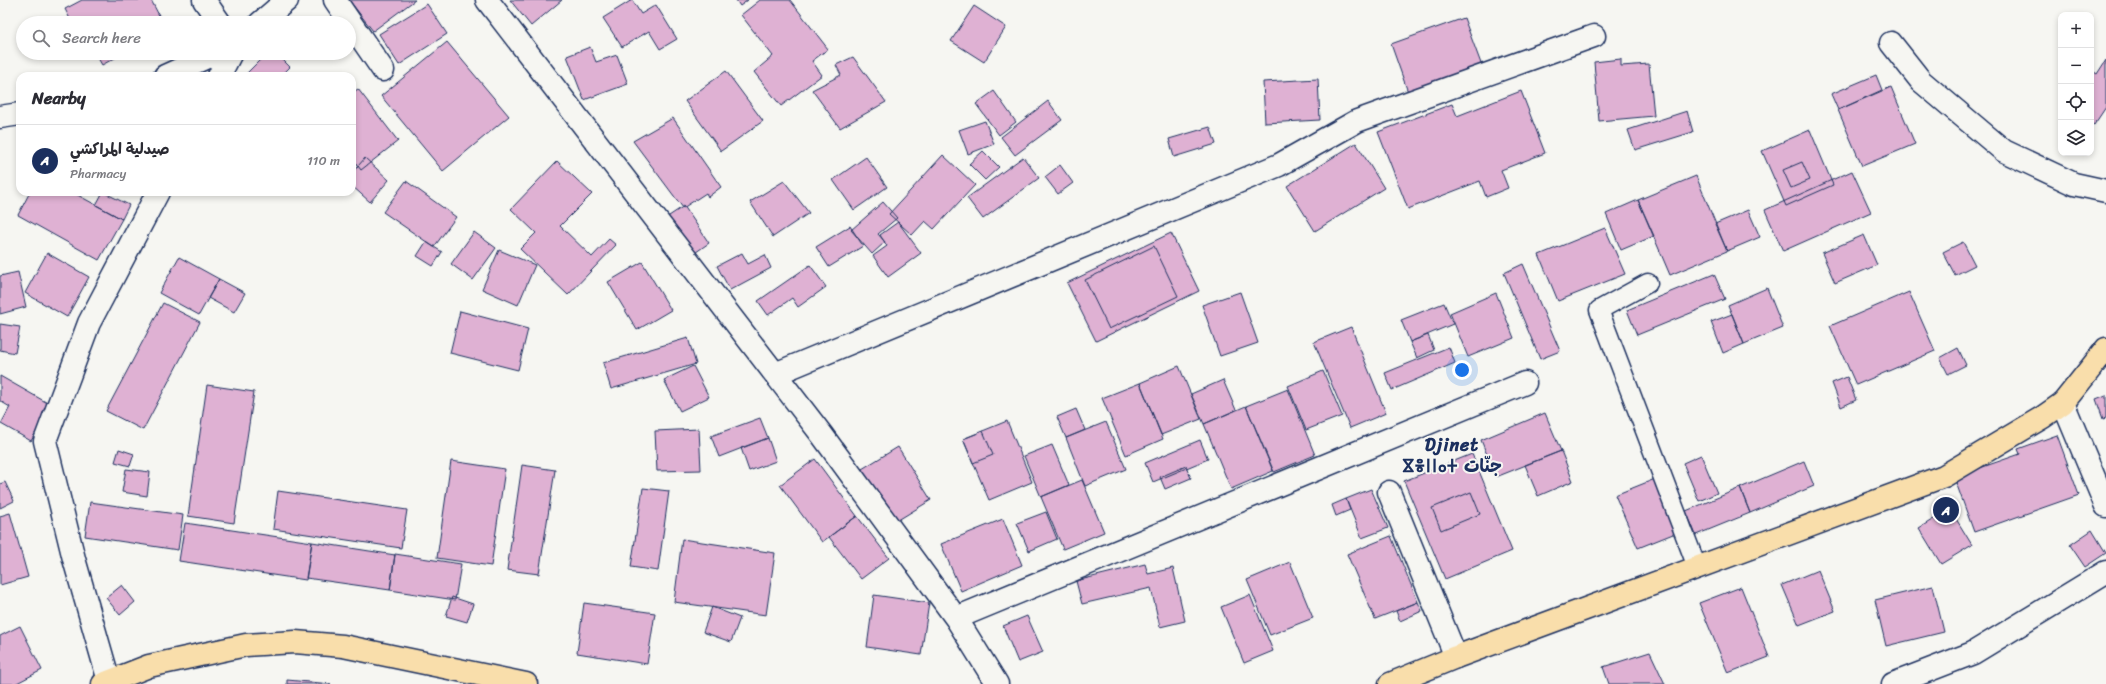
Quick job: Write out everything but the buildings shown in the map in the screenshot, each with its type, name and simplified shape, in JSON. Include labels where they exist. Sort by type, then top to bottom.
[{"type":"main road","points":[[1390,684],[1456,657],[1944,476],[2043,417],[2063,403],[2106,349]]},
{"type":"main road","points":[[106,682],[149,666],[246,645],[295,642],[343,646],[526,684]]},
{"type":"street","points":[[204,0],[215,16]]},
{"type":"street","points":[[268,16],[287,0]]},
{"type":"street","points":[[335,0],[346,16]]},
{"type":"street","points":[[487,0],[775,374],[956,618],[997,684]]},
{"type":"street","points":[[356,31],[383,70]]},
{"type":"street","points":[[775,374],[1279,165],[1357,121],[1594,36]]},
{"type":"street","points":[[1891,43],[1921,81],[2004,151],[2074,184],[2106,191]]},
{"type":"street","points":[[174,72],[200,60]]},
{"type":"street","points":[[221,72],[227,60]]},
{"type":"street","points":[[0,117],[16,115]]},
{"type":"street","points":[[106,682],[45,441],[89,324],[156,196]]},
{"type":"street","points":[[956,618],[1525,383]]},
{"type":"street","points":[[2063,403],[2106,506]]},
{"type":"street","points":[[1389,492],[1456,657]]},
{"type":"street","points":[[1893,684],[1973,653],[2106,572]]},
{"type":"lane","points":[[1648,283],[1599,310],[1697,567]]},
{"type":"place","name":"صيدلية المراكشي","points":[[1946,510]]},
{"type":"district","name":"Djinet ⴵⴻⵏⵏⴰⵜ جنّات","points":[[1452,455]]}]
